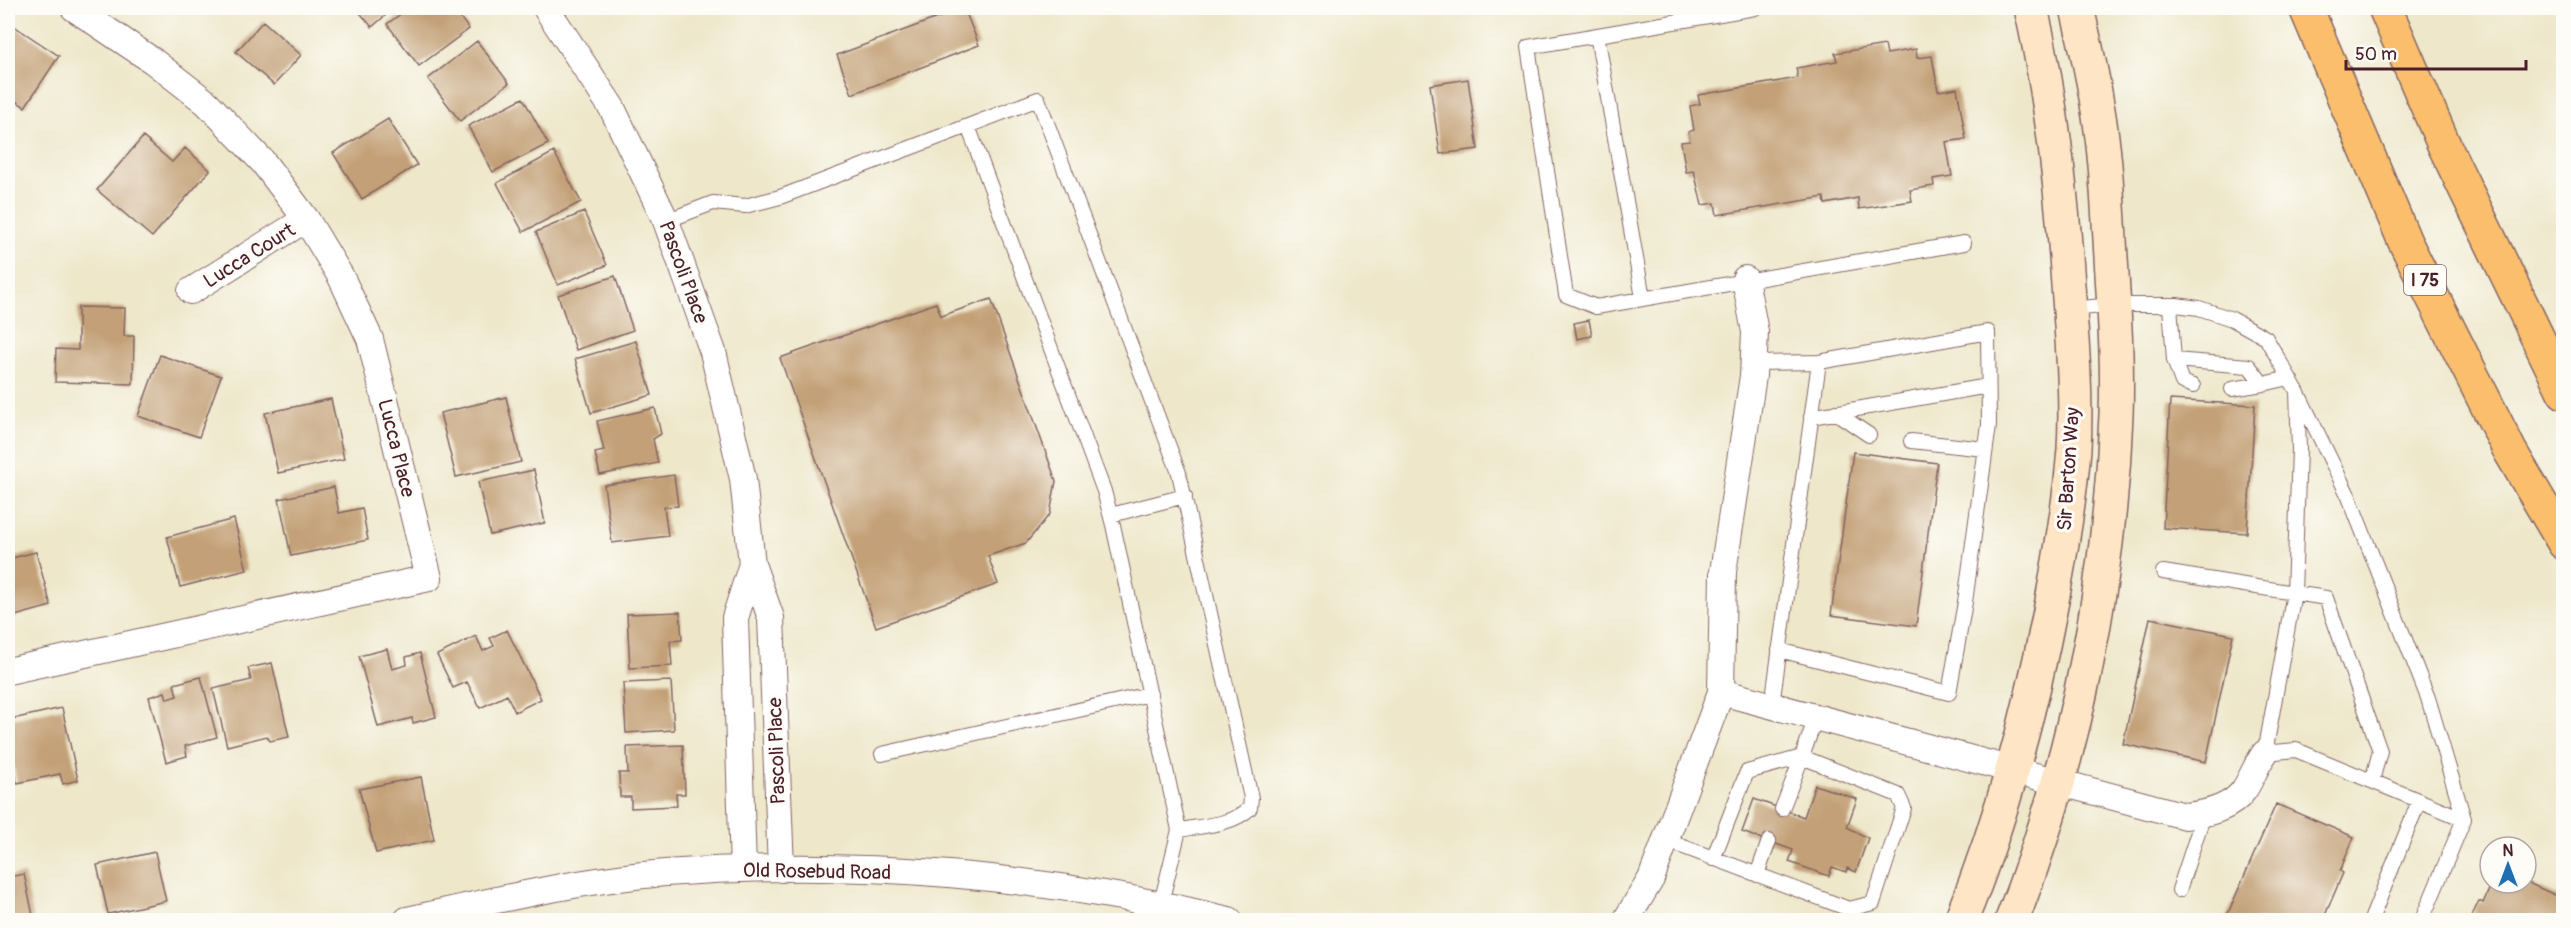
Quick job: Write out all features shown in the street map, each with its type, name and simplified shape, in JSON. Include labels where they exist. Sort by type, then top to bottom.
[{"type":"highway","name":"I 75","points":[[2306,8],[2405,242],[2510,451],[2564,543]]},
{"type":"highway","points":[[2385,8],[2444,145],[2564,393]]},
{"type":"main road","name":"Sir Barton Way","points":[[1962,921],[1983,866],[2013,771],[2040,667],[2067,516],[2074,446],[2074,368],[2054,126],[2046,74],[2031,8]]},
{"type":"main road","points":[[2012,921],[2034,864],[2076,711],[2103,569],[2116,415],[2114,305],[2107,190],[2097,104],[2078,8]]},
{"type":"street","name":"Lucca Place","points":[[8,671],[429,578],[370,339],[341,277],[306,219],[263,162],[207,103],[153,61],[74,8]]},
{"type":"street","name":"Pascoli Place","points":[[546,8],[612,108],[666,221],[713,352],[742,479],[752,564],[771,618],[781,869]]},
{"type":"street","name":"Lucca Court","points":[[191,291],[306,219]]},
{"type":"street","points":[[1626,921],[1651,879],[1721,692],[1723,572],[1754,363],[1755,332],[1745,279]]},
{"type":"street","name":"Pascoli Place","points":[[743,869],[735,618],[752,564]]},
{"type":"street","points":[[1721,692],[2176,814],[2214,813],[2243,792],[2256,764],[2265,753]]},
{"type":"street","name":"Old Rosebud Road","points":[[407,921],[433,918],[561,887],[664,873],[781,869],[938,873],[1040,883],[1161,903],[1228,921]]},
{"type":"lane","points":[[1755,8],[1528,47],[1566,296],[1596,307],[1745,279],[1964,243]]},
{"type":"lane","points":[[1597,35],[1643,298]]},
{"type":"lane","points":[[666,221],[713,202],[745,206],[780,197],[1038,99],[1160,421],[1185,496],[1251,798],[1250,808],[1244,814],[1226,821],[1179,830]]},
{"type":"lane","points":[[968,126],[1098,472],[1110,516],[1179,830],[1161,903]]},
{"type":"lane","points":[[2070,309],[2114,305],[2170,306],[2199,308],[2232,319],[2266,338],[2297,391],[2349,497],[2428,698],[2464,819],[2422,921]]},
{"type":"lane","points":[[2170,306],[2174,360],[2182,382],[2193,386]]},
{"type":"lane","points":[[1754,363],[1819,362],[1988,332],[1985,449],[1965,602],[1949,693],[1779,650]]},
{"type":"lane","points":[[2174,360],[2249,366],[2263,384]]},
{"type":"lane","points":[[1772,705],[1819,362]]},
{"type":"lane","points":[[2232,389],[2289,378]]},
{"type":"lane","points":[[1811,417],[1988,386]]},
{"type":"lane","points":[[2297,391],[2299,450],[2294,593],[2265,753],[2296,750],[2464,819]]},
{"type":"lane","points":[[1835,412],[1869,435]]},
{"type":"lane","points":[[1911,441],[1985,449]]},
{"type":"lane","points":[[1110,516],[1185,496]]},
{"type":"lane","points":[[2163,572],[2326,598],[2380,751],[2372,781]]},
{"type":"lane","points":[[882,753],[1150,694]]},
{"type":"lane","points":[[1782,809],[1816,717]]},
{"type":"lane","points":[[1665,840],[1757,875],[1849,909],[1874,903],[1904,808],[1898,795],[1802,757],[1747,772],[1713,858]]},
{"type":"lane","points":[[2371,921],[2419,801]]},
{"type":"lane","points":[[2179,890],[2204,814]]},
{"type":"lane","points":[[1757,875],[1769,841]]},
{"type":"building","points":[[356,8],[394,8],[372,27]]},
{"type":"building","points":[[409,8],[453,8],[469,29],[419,66],[387,24]]},
{"type":"building","points":[[964,8],[979,45],[852,94],[837,55]]},
{"type":"building","points":[[263,21],[301,55],[274,85],[236,52]]},
{"type":"building","points":[[8,22],[59,56],[25,107],[8,96]]},
{"type":"building","points":[[477,41],[509,83],[460,121],[428,79]]},
{"type":"building","points":[[1885,45],[1887,54],[1916,49],[1917,58],[1932,56],[1938,91],[1957,88],[1966,139],[1946,142],[1952,176],[1933,179],[1934,186],[1910,190],[1912,201],[1859,209],[1858,198],[1825,204],[1824,197],[1717,215],[1715,203],[1702,205],[1694,171],[1686,172],[1681,142],[1690,141],[1688,132],[1694,130],[1690,106],[1700,104],[1698,95],[1798,78],[1796,68],[1837,61],[1835,53]]},
{"type":"building","points":[[1468,79],[1478,149],[1440,154],[1430,85]]},
{"type":"building","points":[[523,98],[548,144],[493,172],[468,126]]},
{"type":"building","points":[[8,118],[13,120],[8,135]]},
{"type":"building","points":[[388,119],[417,165],[362,199],[333,153]]},
{"type":"building","points":[[143,137],[172,162],[185,148],[210,170],[152,237],[97,190]]},
{"type":"building","points":[[554,152],[581,202],[523,232],[497,183]]},
{"type":"building","points":[[584,212],[607,265],[558,285],[536,232]]},
{"type":"building","points":[[615,276],[633,330],[576,350],[558,295]]},
{"type":"building","points":[[991,299],[1056,481],[1050,514],[1026,543],[988,556],[998,584],[876,627],[780,358],[936,303],[941,316]]},
{"type":"building","points":[[78,307],[125,308],[124,336],[134,336],[133,384],[55,382],[56,349],[78,350]]},
{"type":"building","points":[[1589,320],[1592,336],[1577,339],[1574,323]]},
{"type":"building","points":[[636,341],[652,395],[591,413],[575,359]]},
{"type":"building","points":[[160,355],[221,376],[199,437],[138,416]]},
{"type":"building","points":[[506,397],[521,462],[456,477],[440,413]]},
{"type":"building","points":[[331,399],[344,459],[278,473],[265,413]]},
{"type":"building","points":[[2170,400],[2255,405],[2247,533],[2163,528]]},
{"type":"building","points":[[655,408],[661,434],[653,439],[658,463],[600,475],[595,453],[604,451],[597,421]]},
{"type":"building","points":[[1853,452],[1937,463],[1916,626],[1831,615]]},
{"type":"building","points":[[534,470],[545,523],[490,535],[478,482]]},
{"type":"building","points":[[674,475],[678,506],[664,507],[668,536],[612,543],[604,485]]},
{"type":"building","points":[[334,487],[339,513],[362,508],[368,540],[291,556],[279,499]]},
{"type":"building","points":[[234,519],[247,570],[180,587],[167,537]]},
{"type":"building","points":[[36,552],[51,606],[8,618],[8,559]]},
{"type":"building","points":[[680,612],[682,640],[670,641],[672,666],[630,668],[627,614]]},
{"type":"building","points":[[2150,618],[2233,635],[2206,762],[2123,744]]},
{"type":"building","points":[[507,630],[541,699],[515,712],[507,695],[480,708],[467,682],[453,688],[437,655],[476,636],[483,651],[494,646],[490,638]]},
{"type":"building","points":[[387,649],[392,669],[407,665],[406,657],[420,653],[436,717],[413,723],[412,718],[378,727],[359,656]]},
{"type":"building","points":[[272,663],[289,737],[270,741],[267,736],[227,746],[213,689],[251,680],[248,668]]},
{"type":"building","points":[[201,677],[217,737],[185,746],[187,756],[166,762],[149,697],[165,692],[167,699],[177,696],[174,684]]},
{"type":"building","points":[[671,681],[674,730],[626,733],[623,683]]},
{"type":"building","points":[[62,708],[78,780],[63,784],[60,774],[17,783],[8,740],[8,720]]},
{"type":"building","points":[[683,745],[685,794],[676,794],[677,806],[631,808],[631,797],[620,797],[619,773],[628,773],[627,747]]},
{"type":"building","points":[[421,777],[434,840],[376,853],[359,789]]},
{"type":"building","points":[[1815,785],[1857,799],[1847,827],[1868,838],[1856,872],[1847,868],[1846,872],[1832,867],[1829,876],[1789,862],[1793,850],[1742,832],[1754,799],[1804,817]]},
{"type":"building","points":[[2276,804],[2354,837],[2340,871],[2343,873],[2323,920],[2225,920]]},
{"type":"building","points":[[155,852],[166,901],[108,914],[97,865]]},
{"type":"building","points":[[24,874],[34,920],[8,920],[8,877]]},
{"type":"building","points":[[2538,887],[2564,899],[2564,920],[2470,920],[2479,901],[2483,903],[2487,895],[2538,895]]}]
